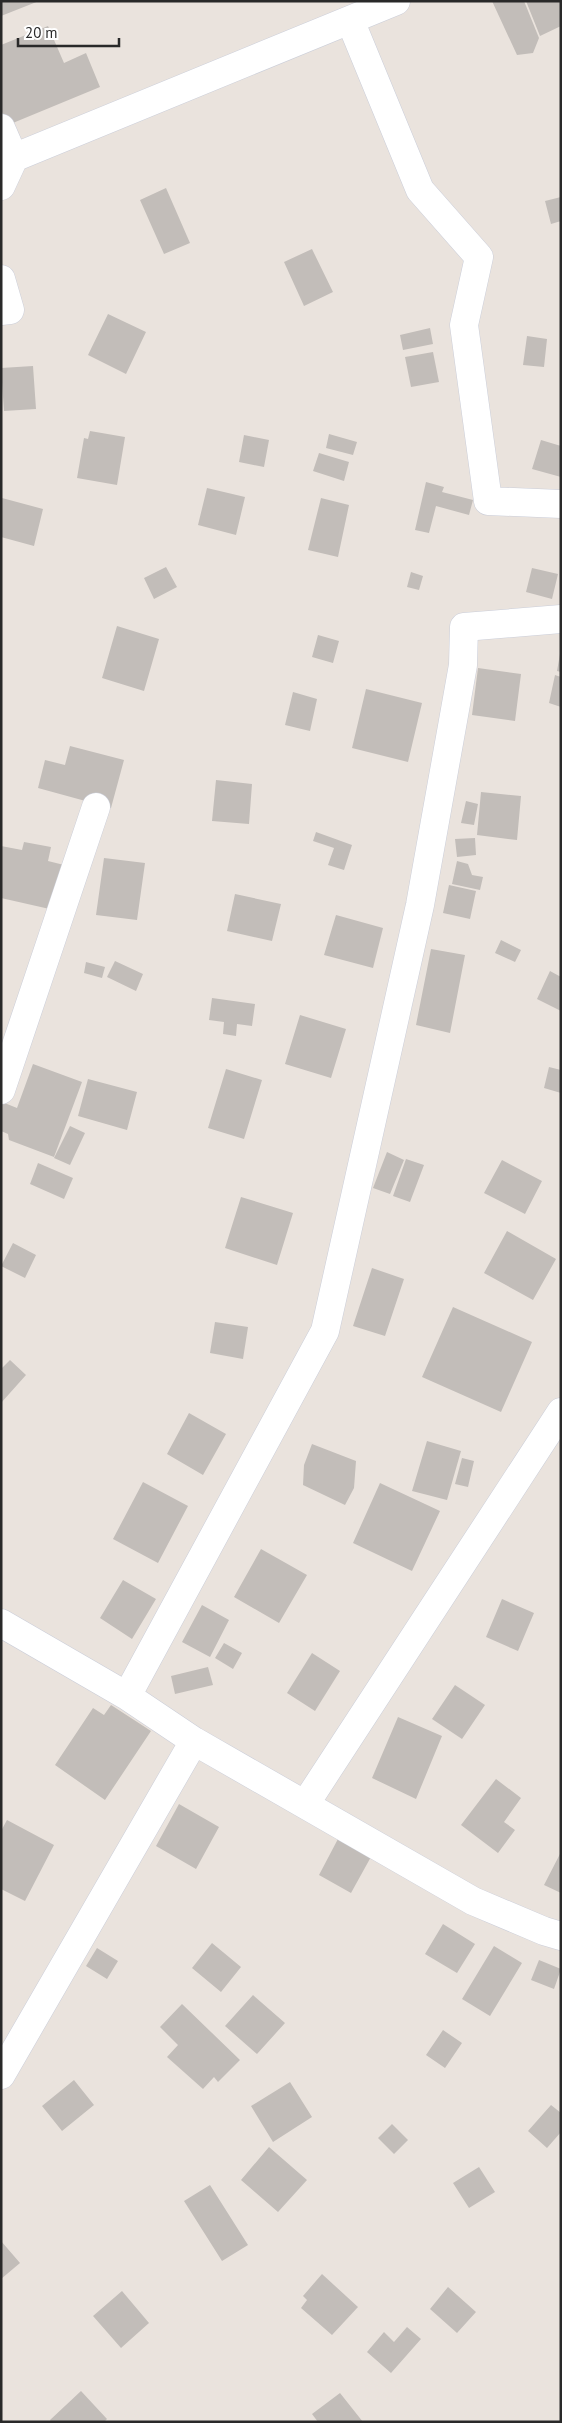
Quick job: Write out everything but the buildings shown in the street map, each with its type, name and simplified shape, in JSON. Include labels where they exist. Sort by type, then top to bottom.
[{"type":"street","points":[[7,160],[396,1]]},
{"type":"street","points":[[350,20],[420,190],[479,257],[464,325],[488,501],[561,504]]},
{"type":"street","points":[[1,128],[7,160],[1,186]]},
{"type":"street","points":[[1,279],[10,310],[1,312]]},
{"type":"street","points":[[127,1696],[325,1331],[420,905],[463,665],[464,627],[561,618]]},
{"type":"street","points":[[1,1090],[96,807]]},
{"type":"street","points":[[306,1804],[561,1412]]},
{"type":"street","points":[[1,1623],[127,1696],[194,1740],[473,1901],[544,1931],[561,1936]]},
{"type":"street","points":[[1,2075],[194,1740]]}]
